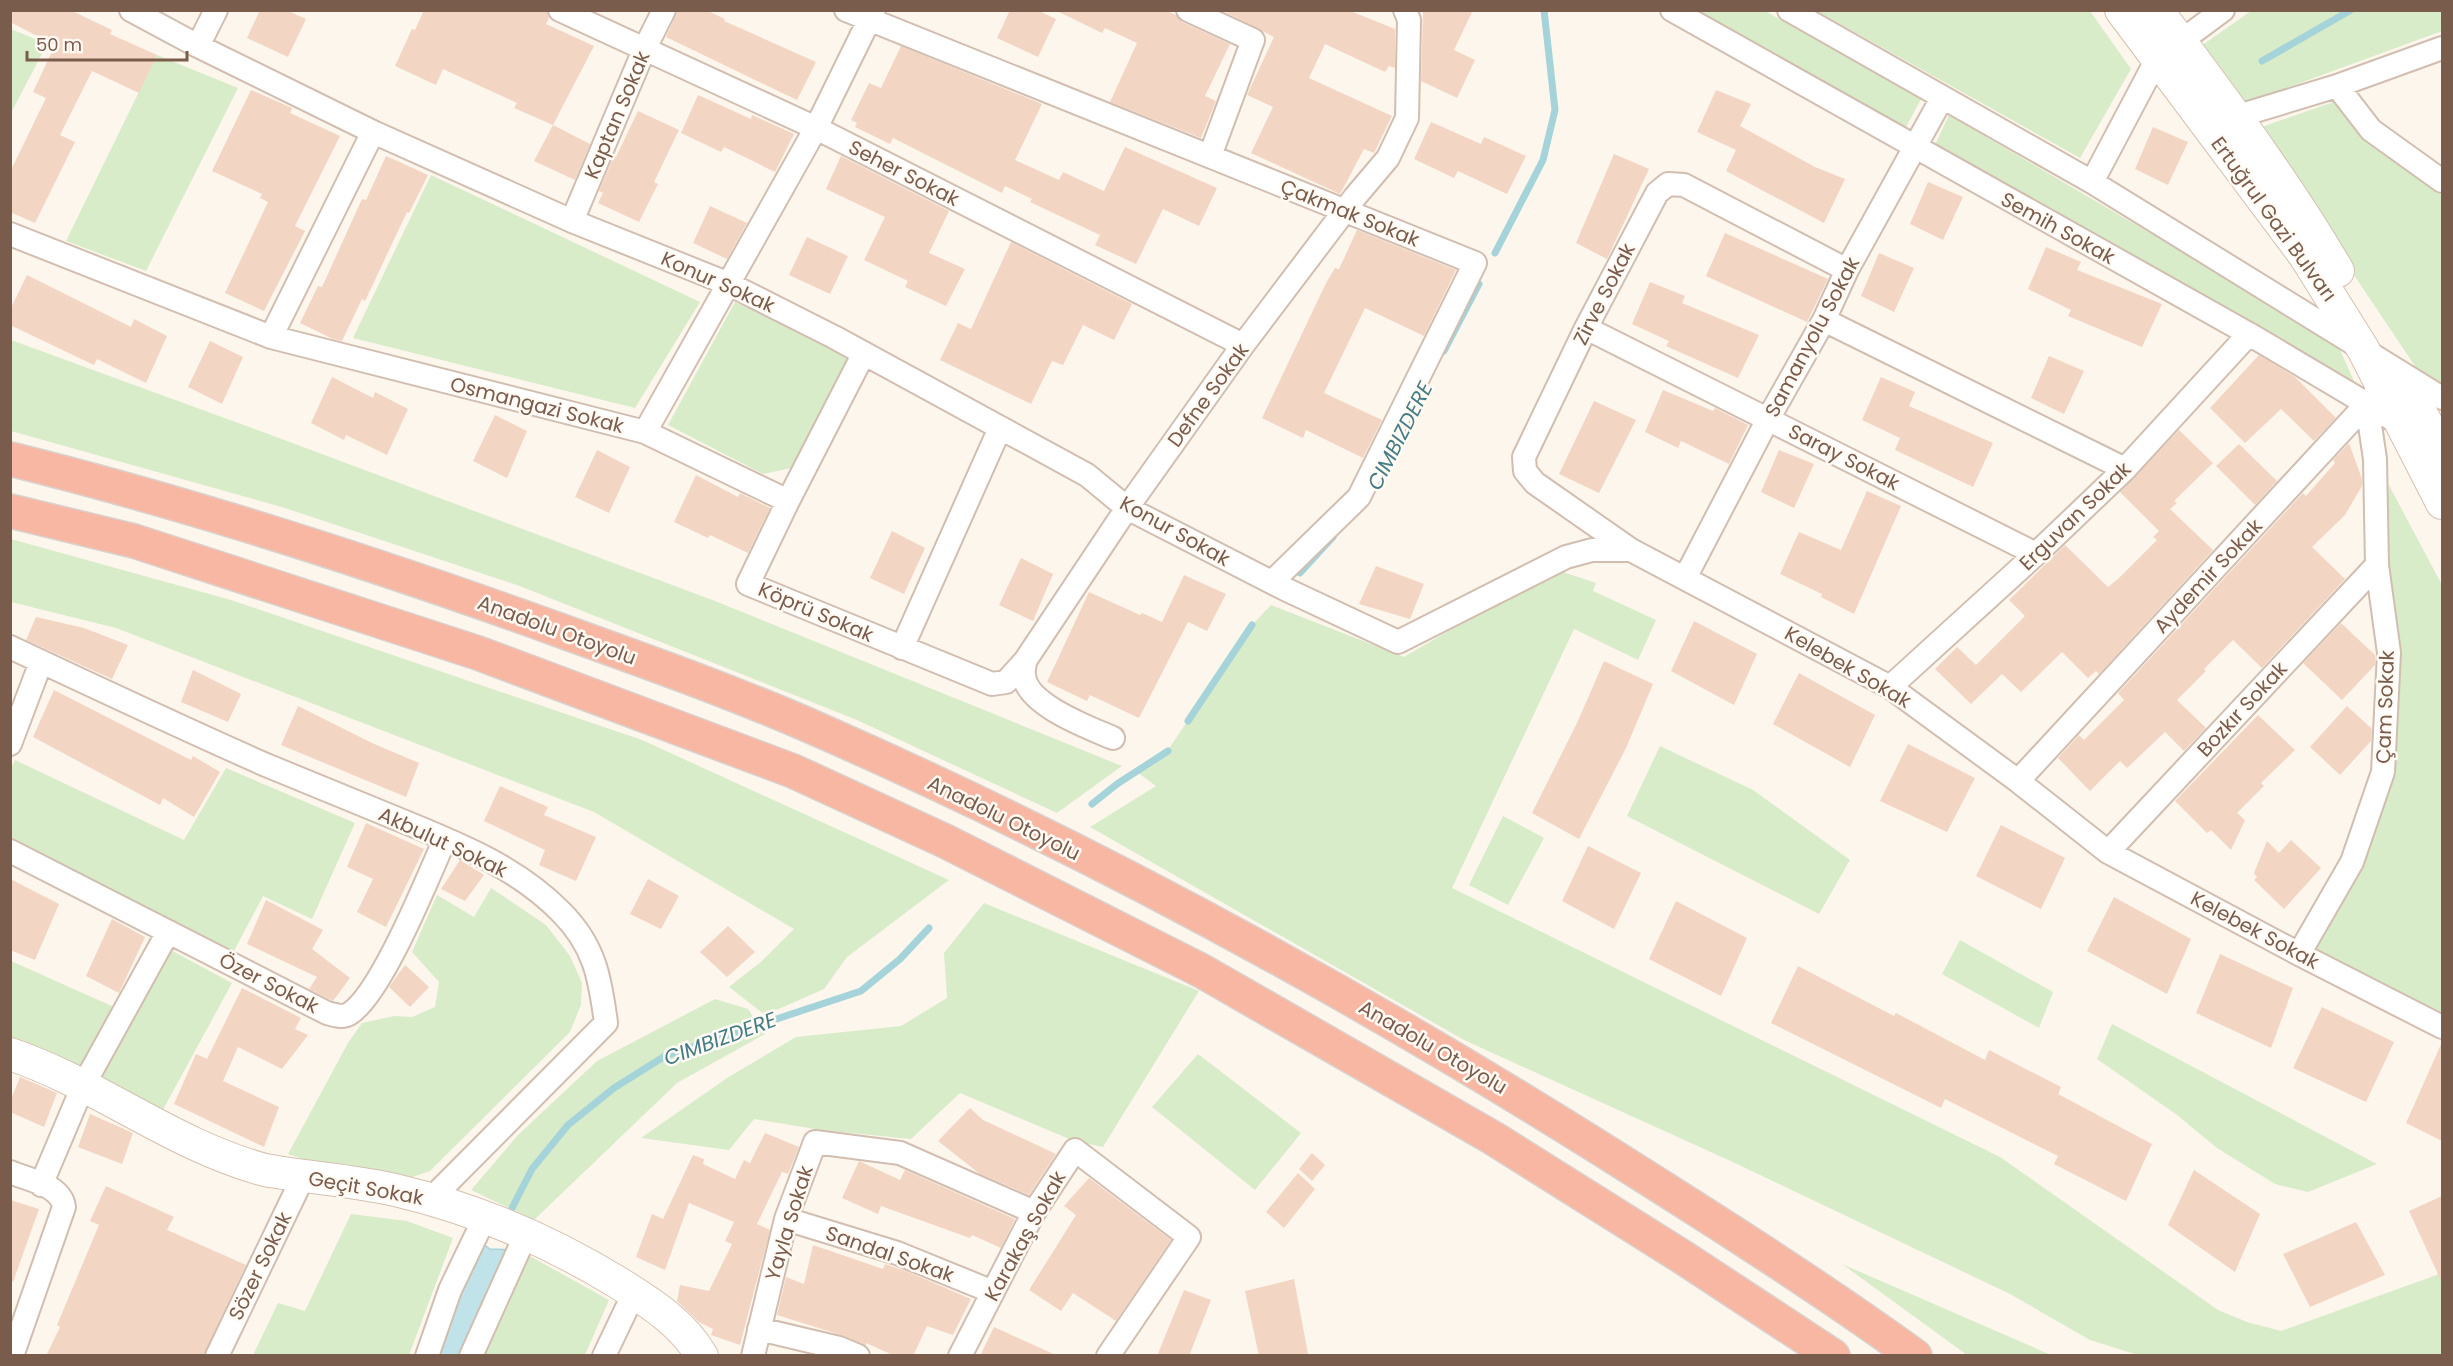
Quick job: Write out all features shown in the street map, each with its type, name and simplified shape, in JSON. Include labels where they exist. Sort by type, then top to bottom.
[{"type":"highway","name":"Anadolu Otoyolu","points":[[10,459],[160,499],[334,553],[497,608],[676,673],[803,723],[982,805],[1225,929],[1382,1017],[1517,1097],[1661,1187],[1850,1309],[1915,1356]]},
{"type":"highway","points":[[10,511],[134,541],[478,653],[793,771],[945,841],[1202,971],[1493,1138],[1684,1258],[1833,1356]]},
{"type":"main road","name":"Ertuğrul Gazi Bulvarı","points":[[2121,10],[2168,50],[2235,117],[2318,236],[2382,386],[2442,449]]},
{"type":"main road","name":"Ertuğrul Gazi Bulvarı","points":[[2157,10],[2168,50],[2305,256],[2363,349],[2442,503]]},
{"type":"main road","name":"Geçit Sokak","points":[[10,1054],[83,1086],[215,1154],[265,1170],[359,1183],[430,1200],[485,1217],[526,1234],[586,1263],[634,1293],[674,1322],[690,1338],[702,1356]]},
{"type":"street","name":"Konur Sokak","points":[[131,10],[198,46],[373,132],[572,221],[729,284],[1087,475],[1126,507],[1278,586]]},
{"type":"street","points":[[198,46],[216,10]]},
{"type":"street","name":"Seher Sokak","points":[[560,10],[816,128],[1243,345]]},
{"type":"street","name":"Kaptan Sokak","points":[[572,221],[644,50],[664,10]]},
{"type":"street","name":"Çakmak Sokak","points":[[846,10],[871,16],[1344,212],[1475,263],[1359,497],[1278,586]]},
{"type":"street","points":[[1188,10],[1253,40],[1210,156]]},
{"type":"street","name":"Defne Sokak","points":[[1025,661],[1126,507],[1243,345],[1388,158],[1407,118],[1408,20],[1405,10]]},
{"type":"street","name":"Semih Sokak","points":[[1672,10],[2249,334],[2382,386],[2442,398]]},
{"type":"street","points":[[1789,10],[2092,182],[2363,349]]},
{"type":"street","points":[[2092,182],[2168,50],[2223,10]]},
{"type":"street","name":"Osmangazi Sokak","points":[[10,234],[270,337],[645,432],[816,128],[871,16]]},
{"type":"street","points":[[2235,117],[2337,86],[2442,48]]},
{"type":"street","points":[[2337,86],[2371,130],[2442,181]]},
{"type":"street","name":"Samanyolu Sokak","points":[[1685,578],[1768,419],[1824,320],[1847,270],[1942,98]]},
{"type":"street","points":[[270,337],[373,132]]},
{"type":"street","name":"Zirve Sokak","points":[[1631,550],[1535,483],[1524,471],[1524,457],[1586,328],[1657,193],[1668,184],[1684,185],[1847,270]]},
{"type":"street","points":[[1824,320],[2125,469]]},
{"type":"street","name":"Saray Sokak","points":[[1586,328],[2036,554]]},
{"type":"street","name":"Erguvan Sokak","points":[[1890,687],[2125,469],[2249,334]]},
{"type":"street","points":[[645,432],[788,501],[864,354]]},
{"type":"street","name":"Çam Sokak","points":[[2299,954],[2352,862],[2384,772],[2389,653],[2377,565],[2375,459],[2382,386]]},
{"type":"street","name":"Aydemir Sokak","points":[[2018,782],[2382,386]]},
{"type":"street","points":[[2403,426],[2442,449]]},
{"type":"street","points":[[902,648],[1000,428]]},
{"type":"street","name":"Köprü Sokak","points":[[788,501],[748,584],[992,684],[1006,682],[1025,661]]},
{"type":"street","name":"Kelebek Sokak","points":[[1278,586],[1398,642],[1566,557],[1592,550],[1631,550],[1890,687],[2108,852],[2442,1027]]},
{"type":"street","name":"Bozkır Sokak","points":[[2108,852],[2377,565]]},
{"type":"street","name":"Akbulut Sokak","points":[[10,647],[266,764],[499,864],[561,912],[581,938],[599,976],[606,1023],[430,1200]]},
{"type":"street","points":[[1025,661],[1024,678],[1037,699],[1069,720],[1113,738]]},
{"type":"street","points":[[10,744],[41,662]]},
{"type":"street","name":"Özer Sokak","points":[[10,851],[327,1013],[337,1016],[347,1015],[372,990],[388,962],[445,839]]},
{"type":"street","points":[[41,1185],[83,1086],[168,932]]},
{"type":"street","name":"Yayla Sokak","points":[[753,1356],[786,1219],[815,1142],[900,1153],[1034,1212]]},
{"type":"street","name":"Karakaş Sokak","points":[[960,1356],[1034,1212],[1075,1150],[1190,1237],[1108,1356]]},
{"type":"street","points":[[10,1172],[59,1194],[64,1207],[12,1356]]},
{"type":"street","name":"Sözer Sokak","points":[[217,1356],[303,1177]]},
{"type":"street","points":[[427,1356],[450,1290],[485,1217]]},
{"type":"street","name":"Sandal Sokak","points":[[786,1219],[897,1253],[993,1292]]},
{"type":"street","points":[[471,1356],[526,1234]]},
{"type":"street","points":[[604,1356],[634,1293]]},
{"type":"street","points":[[759,1329],[839,1348],[858,1356]]},
{"type":"green space","points":[[1689,11],[1765,11],[1921,99],[1904,131]]},
{"type":"green space","points":[[1817,11],[2090,11],[2131,69],[2080,158]]},
{"type":"green space","points":[[2251,11],[2442,11],[2442,31],[2240,105],[2201,46]]},
{"type":"green space","points":[[11,29],[47,44],[11,113]]},
{"type":"green space","points":[[157,55],[238,88],[146,271],[66,241]]},
{"type":"green space","points":[[2339,100],[2361,135],[2442,196],[2442,393],[2427,384],[2256,129]]},
{"type":"green space","points":[[1949,115],[2337,343],[2358,390],[1934,147]]},
{"type":"green space","points":[[431,175],[700,302],[635,408],[353,338]]},
{"type":"green space","points":[[735,302],[853,356],[796,467],[763,474],[668,425]]},
{"type":"green space","points":[[11,340],[715,601],[1122,766],[1057,813],[857,720],[517,585],[285,508],[11,431]]},
{"type":"green space","points":[[2375,459],[2442,585],[2442,1027],[2299,954],[2383,772]]},
{"type":"green space","points":[[11,539],[231,600],[642,740],[949,880],[847,957],[824,989],[765,1015],[729,987],[762,961],[794,929],[594,812],[116,628],[11,602]]},
{"type":"green space","points":[[1563,572],[1596,583],[1593,591],[1656,620],[1638,660],[1574,629],[1452,888],[2000,1157],[2218,1310],[2247,1322],[2281,1331],[2442,1273],[2442,1355],[2141,1356],[2090,1340],[2010,1294],[1737,1164],[1464,1040],[1090,827],[1156,786],[1137,772],[1166,753],[1252,625],[1271,605],[1404,657],[1474,616]]},
{"type":"green space","points":[[1660,746],[1753,790],[1850,860],[1819,914],[1627,816]]},
{"type":"green space","points":[[15,760],[184,840],[226,768],[355,823],[312,919],[263,896],[234,951],[11,841],[10,770]]},
{"type":"green space","points":[[1503,816],[1544,838],[1508,905],[1469,885]]},
{"type":"green space","points":[[491,888],[546,925],[570,956],[582,983],[581,1005],[570,1032],[430,1171],[410,1178],[318,1164],[288,1154],[348,1043],[362,1023],[394,1016],[412,1017],[435,1007],[439,982],[412,952],[437,895],[474,917]]},
{"type":"green space","points":[[984,903],[1199,991],[1103,1147],[1074,1141],[960,1093],[911,1139],[821,1130],[754,1119],[729,1150],[641,1138],[727,1078],[796,1037],[901,1026],[947,998],[944,953]]},
{"type":"green space","points":[[1960,940],[2053,992],[2039,1028],[1942,974]]},
{"type":"green space","points":[[167,948],[232,983],[159,1117],[95,1081]]},
{"type":"green space","points":[[11,961],[114,1007],[78,1075],[11,1047]]},
{"type":"green space","points":[[715,999],[748,1009],[765,1034],[677,1083],[534,1220],[471,1190],[519,1134],[597,1061]]},
{"type":"green space","points":[[2112,1024],[2377,1164],[2308,1192],[2275,1184],[2217,1148],[2177,1115],[2097,1059]]},
{"type":"green space","points":[[1198,1054],[1301,1133],[1255,1190],[1152,1107]]},
{"type":"green space","points":[[351,1214],[407,1221],[453,1238],[409,1355],[253,1355],[278,1303],[305,1311]]},
{"type":"green space","points":[[519,1250],[609,1300],[585,1355],[471,1356]]},
{"type":"green space","points":[[1842,1264],[2051,1355],[1967,1355]]},
{"type":"water","points":[[475,1238],[490,1249],[519,1250],[471,1355],[427,1356]]},
{"type":"building","points":[[10,10],[70,10],[112,30],[110,34],[157,55],[139,93],[92,71],[60,135],[75,142],[35,223],[10,212],[10,172],[46,98],[33,92],[55,45],[10,22]]},
{"type":"building","points":[[260,10],[286,10],[306,19],[288,57],[247,38]]},
{"type":"building","points":[[424,10],[547,10],[549,18],[546,24],[594,46],[553,125],[514,108],[517,103],[443,69],[436,85],[395,66],[412,29],[415,30]]},
{"type":"building","points":[[678,10],[706,10],[725,19],[724,21],[816,62],[797,100],[666,37]]},
{"type":"building","points":[[1010,10],[1037,10],[1056,19],[1038,57],[997,38]]},
{"type":"building","points":[[1055,10],[1165,10],[1176,15],[1182,22],[1230,44],[1205,96],[1216,101],[1201,138],[1110,102],[1137,43],[1105,28],[1102,33]]},
{"type":"building","points":[[1221,10],[1348,10],[1395,29],[1395,68],[1389,66],[1385,72],[1325,44],[1309,78],[1392,116],[1374,153],[1364,149],[1340,194],[1251,153],[1273,107],[1247,95],[1274,37]]},
{"type":"building","points":[[1423,10],[1473,10],[1454,50],[1475,60],[1457,98],[1421,81]]},
{"type":"building","points":[[901,46],[1042,104],[1015,160],[1059,180],[1063,172],[1104,191],[1125,147],[1217,188],[1199,226],[1163,209],[1136,264],[1095,245],[1100,235],[1030,202],[1032,199],[1005,186],[1002,193],[893,138],[890,144],[855,127],[857,123],[851,120],[869,83],[881,88]]},
{"type":"building","points":[[251,90],[292,108],[290,113],[340,136],[295,226],[305,231],[264,311],[225,293],[268,202],[260,198],[262,194],[212,171]]},
{"type":"building","points":[[1716,90],[1751,104],[1740,126],[1815,167],[1845,179],[1824,223],[1726,171],[1736,150],[1697,132]]},
{"type":"building","points":[[698,95],[751,119],[752,115],[794,134],[775,172],[724,147],[721,152],[681,133]]},
{"type":"building","points":[[638,111],[679,130],[654,182],[658,184],[639,222],[598,203],[603,193],[599,191],[614,156],[616,157]]},
{"type":"building","points":[[1431,122],[1481,144],[1484,137],[1526,156],[1507,194],[1458,171],[1454,178],[1414,159]]},
{"type":"building","points":[[553,125],[590,144],[575,180],[534,161]]},
{"type":"building","points":[[2153,127],[2188,142],[2168,185],[2135,169]]},
{"type":"building","points":[[1614,154],[1649,169],[1607,259],[1576,243]]},
{"type":"building","points":[[386,156],[428,175],[409,213],[407,212],[365,301],[362,299],[342,341],[333,339],[300,323],[318,286],[322,287],[362,199],[366,200]]},
{"type":"building","points":[[841,156],[949,211],[929,253],[965,269],[946,306],[905,287],[908,281],[864,260],[885,217],[826,189]]},
{"type":"building","points":[[1928,182],[1963,197],[1943,240],[1910,224]]},
{"type":"building","points":[[710,206],[747,223],[727,259],[693,243]]},
{"type":"building","points":[[1357,230],[1456,270],[1424,336],[1365,308],[1324,393],[1382,420],[1363,458],[1306,430],[1303,438],[1262,418],[1326,283],[1335,268],[1339,269]]},
{"type":"building","points":[[1725,233],[1828,279],[1807,322],[1706,276]]},
{"type":"building","points":[[807,237],[848,256],[830,294],[789,275]]},
{"type":"building","points":[[1011,242],[1132,304],[1114,340],[1083,325],[1063,365],[1052,361],[1031,404],[940,360],[958,323],[971,329]]},
{"type":"building","points":[[2046,247],[2081,262],[2077,270],[2162,304],[2142,347],[2068,316],[2071,310],[2028,289]]},
{"type":"building","points":[[1879,253],[1914,268],[1894,312],[1861,296]]},
{"type":"building","points":[[27,275],[131,327],[134,319],[167,336],[146,383],[97,359],[94,365],[10,325],[10,310]]},
{"type":"building","points":[[1650,282],[1685,296],[1682,303],[1759,335],[1738,378],[1666,346],[1669,341],[1632,324]]},
{"type":"building","points":[[210,341],[243,357],[222,404],[188,387]]},
{"type":"building","points":[[2259,355],[2295,377],[2336,418],[2314,441],[2281,409],[2245,443],[2210,408]]},
{"type":"building","points":[[2049,356],[2084,371],[2064,414],[2031,398]]},
{"type":"building","points":[[332,377],[373,398],[375,392],[408,409],[387,455],[346,435],[344,440],[311,423]]},
{"type":"building","points":[[1881,377],[1915,392],[1909,406],[1993,443],[1973,487],[1895,450],[1900,438],[1862,420]]},
{"type":"building","points":[[1663,390],[1713,411],[1715,408],[1748,425],[1729,464],[1681,441],[1678,448],[1645,432]]},
{"type":"building","points":[[1594,401],[1636,420],[1599,493],[1559,474]]},
{"type":"building","points":[[495,415],[527,431],[507,478],[473,461]]},
{"type":"building","points":[[2179,430],[2213,463],[2174,501],[2177,503],[2170,509],[2213,550],[2099,674],[2096,671],[2088,678],[2062,652],[2021,692],[2002,674],[1971,704],[1935,669],[1957,647],[1976,665],[2025,616],[2009,600],[2065,545],[2108,587],[2118,579],[2157,540],[2153,537],[2159,531],[2120,492]]},
{"type":"building","points":[[2349,443],[2362,479],[2362,486],[2345,515],[2312,547],[2345,579],[2262,668],[2233,640],[2204,669],[2206,671],[2177,700],[2206,728],[2184,751],[2165,732],[2127,768],[2120,761],[2090,791],[2058,758],[2079,735],[2084,740],[2124,700],[2118,693],[2303,493],[2306,496]]},
{"type":"building","points":[[2239,444],[2277,481],[2255,505],[2216,466]]},
{"type":"building","points":[[597,450],[630,467],[609,513],[575,497]]},
{"type":"building","points":[[1779,450],[1814,464],[1794,508],[1761,492]]},
{"type":"building","points":[[696,475],[738,497],[740,493],[770,508],[748,553],[710,535],[708,538],[674,522]]},
{"type":"building","points":[[1867,491],[1901,506],[1854,614],[1821,597],[1822,594],[1780,574],[1799,532],[1841,550]]},
{"type":"building","points":[[892,531],[925,548],[904,594],[870,578]]},
{"type":"building","points":[[1021,558],[1053,574],[1033,621],[999,605]]},
{"type":"building","points":[[1376,566],[1424,584],[1410,619],[1359,604]]},
{"type":"building","points":[[1184,575],[1226,594],[1207,631],[1188,622],[1139,718],[1090,695],[1087,701],[1047,682],[1089,592],[1140,615],[1142,613],[1162,622]]},
{"type":"building","points":[[36,617],[84,628],[128,645],[112,679],[26,640]]},
{"type":"building","points":[[1694,621],[1757,654],[1734,705],[1671,671]]},
{"type":"building","points":[[2341,623],[2375,655],[2375,665],[2342,700],[2303,663]]},
{"type":"building","points":[[1604,661],[1653,684],[1626,748],[1579,839],[1532,813],[1577,723]]},
{"type":"building","points":[[193,670],[241,694],[228,722],[181,702]]},
{"type":"building","points":[[1799,673],[1875,715],[1850,767],[1773,724]]},
{"type":"building","points":[[54,690],[191,760],[193,756],[220,772],[194,817],[163,798],[160,805],[33,737]]},
{"type":"building","points":[[298,706],[372,743],[419,763],[406,797],[281,745]]},
{"type":"building","points":[[2347,706],[2372,729],[2371,741],[2340,775],[2310,747]]},
{"type":"building","points":[[2258,715],[2295,750],[2261,783],[2264,786],[2237,813],[2245,820],[2231,850],[2211,830],[2207,833],[2175,801]]},
{"type":"building","points":[[1908,744],[1975,778],[1947,832],[1880,801]]},
{"type":"building","points":[[500,786],[548,807],[544,815],[596,837],[576,881],[539,865],[545,850],[484,821]]},
{"type":"building","points":[[366,823],[424,849],[386,927],[357,912],[373,879],[347,867]]},
{"type":"building","points":[[2001,825],[2065,858],[2041,909],[1976,876]]},
{"type":"building","points":[[2291,840],[2321,868],[2284,909],[2254,880],[2257,877],[2254,873],[2267,841],[2279,853]]},
{"type":"building","points":[[1588,846],[1641,873],[1614,929],[1562,901]]},
{"type":"building","points":[[460,860],[484,875],[465,901],[441,889]]},
{"type":"building","points":[[10,879],[59,904],[35,960],[10,950]]},
{"type":"building","points":[[648,879],[679,896],[661,929],[630,914]]},
{"type":"building","points":[[2114,897],[2191,939],[2167,994],[2087,951]]},
{"type":"building","points":[[266,900],[323,930],[312,949],[350,978],[333,1001],[309,989],[317,977],[247,944]]},
{"type":"building","points":[[1676,901],[1747,938],[1721,996],[1649,959]]},
{"type":"building","points":[[112,919],[145,937],[119,993],[86,976]]},
{"type":"building","points":[[728,926],[755,952],[727,977],[700,952]]},
{"type":"building","points":[[2220,954],[2293,988],[2271,1048],[2196,1013]]},
{"type":"building","points":[[405,965],[429,987],[410,1007],[389,987]]},
{"type":"building","points":[[1798,966],[1894,1016],[1896,1013],[1985,1060],[1989,1050],[2061,1087],[2058,1094],[2152,1144],[2126,1201],[2054,1164],[2058,1156],[1945,1099],[1941,1108],[1771,1023]]},
{"type":"building","points":[[242,988],[301,1018],[295,1029],[308,1035],[282,1069],[238,1047],[223,1081],[279,1107],[264,1147],[174,1104],[196,1054],[207,1059]]},
{"type":"building","points":[[2322,1007],[2394,1042],[2366,1102],[2293,1068]]},
{"type":"building","points":[[2442,1042],[2442,1141],[2406,1123]]},
{"type":"building","points":[[20,1077],[57,1093],[44,1127],[10,1112],[10,1102]]},
{"type":"building","points":[[970,1108],[983,1120],[1056,1154],[1029,1195],[980,1174],[938,1141]]},
{"type":"building","points":[[90,1114],[133,1133],[122,1164],[78,1147]]},
{"type":"building","points":[[765,1133],[799,1147],[788,1174],[782,1172],[757,1224],[770,1230],[740,1345],[711,1335],[713,1329],[699,1322],[677,1301],[680,1285],[709,1291],[732,1244],[725,1241],[734,1222],[689,1203],[665,1270],[636,1257],[652,1214],[663,1219],[693,1155],[704,1159],[703,1164],[735,1179],[744,1160],[750,1163]]},
{"type":"building","points":[[1312,1153],[1325,1165],[1312,1181],[1299,1169]]},
{"type":"building","points":[[859,1161],[900,1180],[905,1170],[1015,1219],[1001,1248],[972,1235],[970,1238],[881,1206],[878,1214],[842,1198]]},
{"type":"building","points":[[2194,1170],[2260,1214],[2235,1272],[2168,1225]]},
{"type":"building","points":[[1298,1173],[1315,1189],[1284,1228],[1266,1212]]},
{"type":"building","points":[[1089,1178],[1171,1240],[1116,1321],[1073,1293],[1061,1311],[1029,1290],[1076,1215],[1064,1206]]},
{"type":"building","points":[[106,1186],[174,1217],[167,1230],[246,1265],[203,1356],[46,1356],[60,1327],[57,1325],[99,1225],[90,1221]]},
{"type":"building","points":[[2442,1196],[2442,1283],[2409,1211]]},
{"type":"building","points":[[10,1200],[39,1209],[13,1282],[10,1282]]},
{"type":"building","points":[[2356,1222],[2385,1275],[2310,1307],[2283,1254]]},
{"type":"building","points":[[813,1245],[883,1269],[885,1264],[906,1271],[971,1299],[953,1335],[927,1326],[913,1356],[895,1356],[866,1343],[866,1346],[844,1336],[777,1315],[786,1277],[804,1284]]},
{"type":"building","points":[[1294,1279],[1308,1354],[1259,1356],[1245,1291]]},
{"type":"building","points":[[1184,1290],[1211,1300],[1189,1356],[1157,1356]]},
{"type":"building","points":[[994,1327],[1058,1356],[980,1356]]},
{"type":"waterway","name":"CIMBIZDERE","points":[[1495,253],[1543,160],[1555,110],[1544,10]]},
{"type":"waterway","points":[[2262,61],[2351,10]]},
{"type":"waterway","name":"CIMBIZDERE","points":[[1444,351],[1479,284]]},
{"type":"waterway","name":"CIMBIZDERE","points":[[1300,573],[1333,537]]},
{"type":"waterway","name":"CIMBIZDERE","points":[[1188,721],[1252,625]]},
{"type":"waterway","name":"CIMBIZDERE","points":[[1092,804],[1117,784],[1168,751]]},
{"type":"waterway","name":"CIMBIZDERE","points":[[512,1208],[532,1169],[568,1125],[614,1088],[665,1056],[861,991],[900,959],[929,928]]}]
